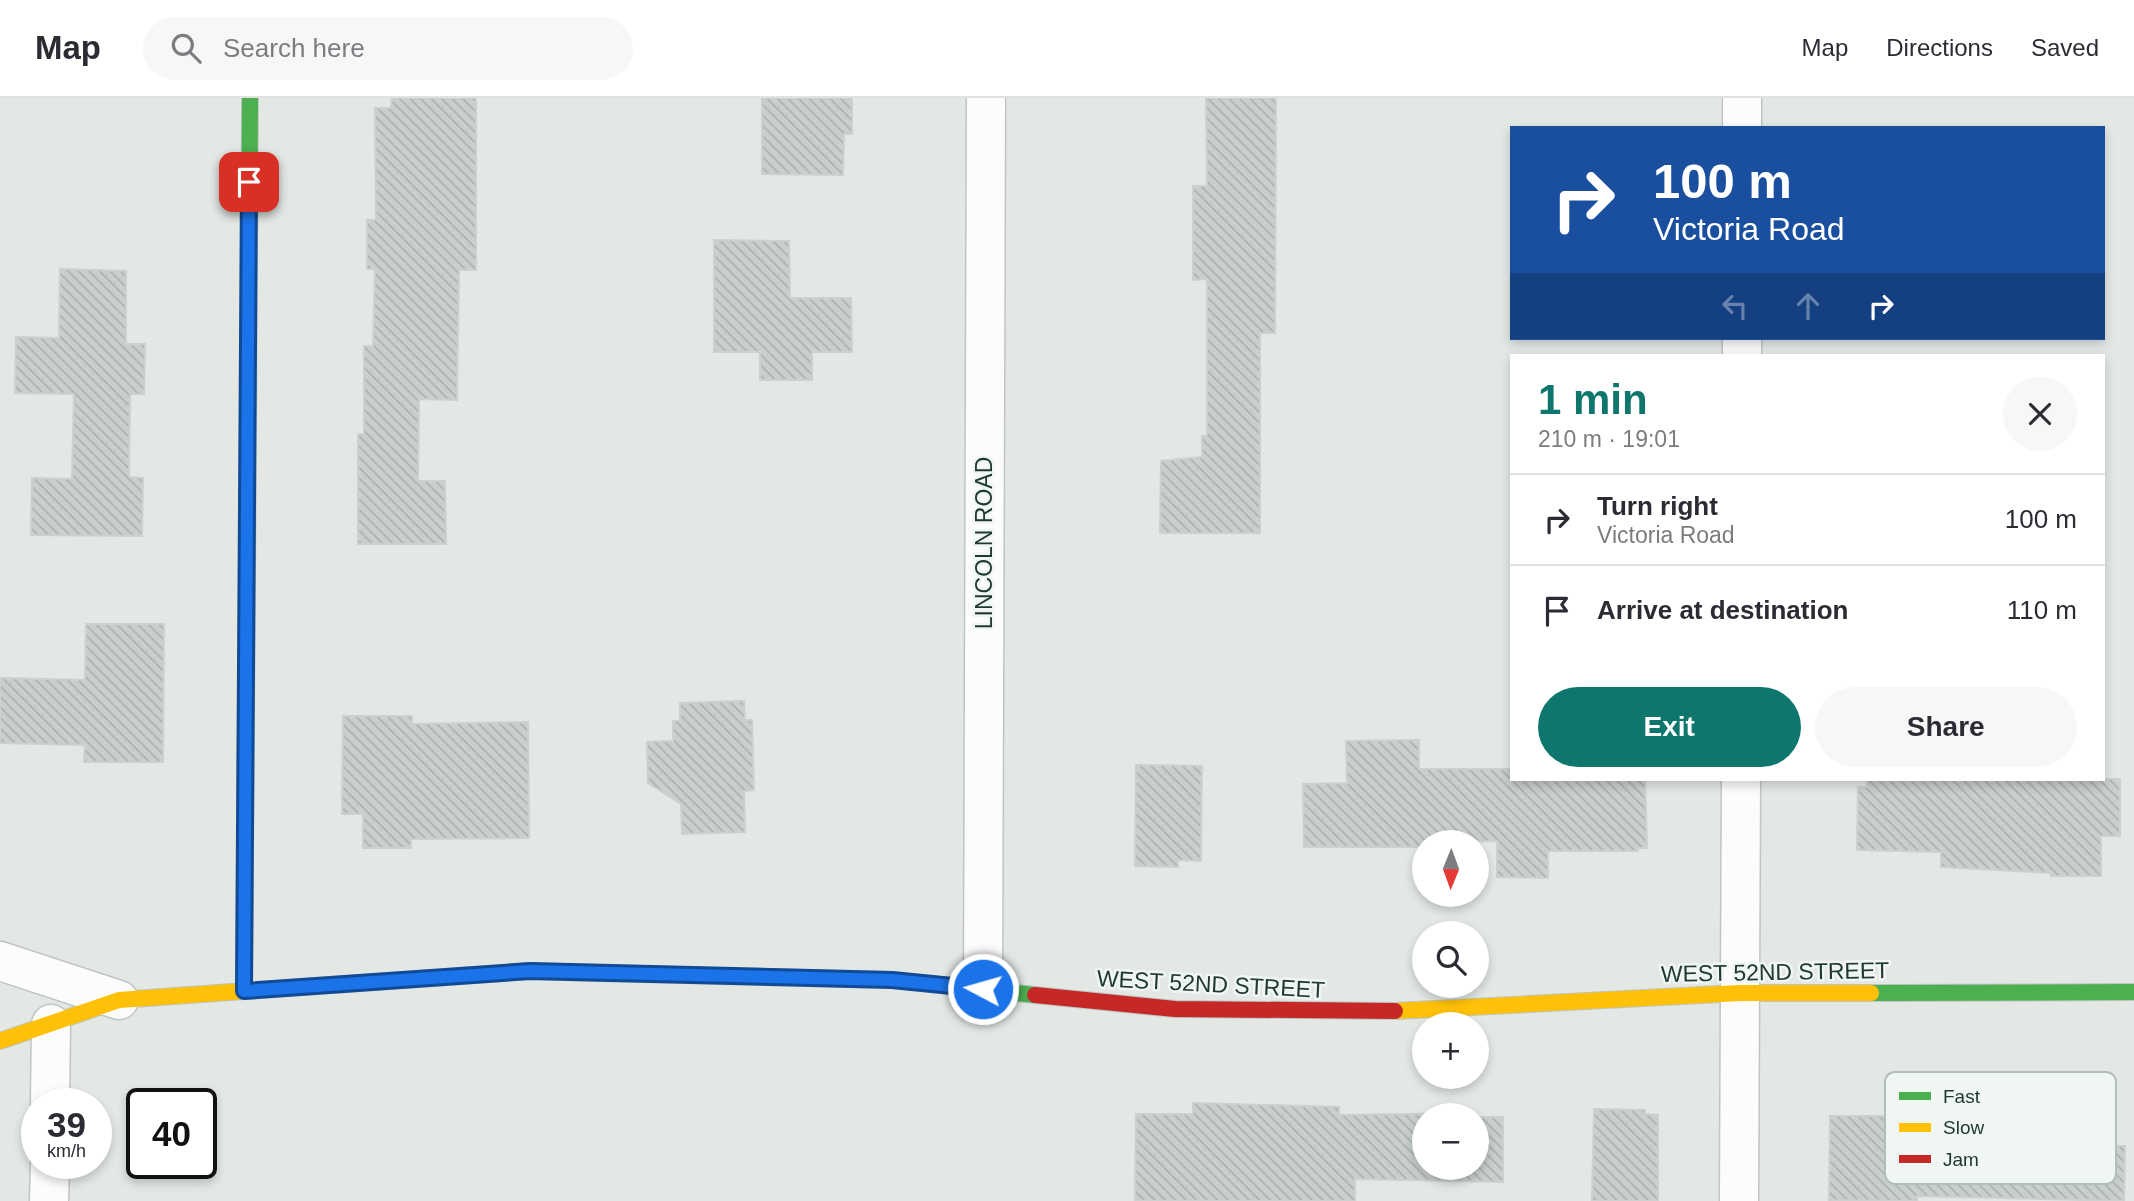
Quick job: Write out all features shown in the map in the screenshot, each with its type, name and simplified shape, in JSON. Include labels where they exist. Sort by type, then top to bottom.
[{"type":"street","points":[[244,991],[250,98]]},
{"type":"street","name":"LINCOLN ROAD","points":[[983,989],[986,98]]},
{"type":"street","points":[[1742,98],[1742,126]]},
{"type":"street","points":[[1740,1201],[1741,781]]},
{"type":"street","points":[[0,961],[119,1000]]},
{"type":"street","name":"WEST 52ND STREET","points":[[0,1041],[119,1000],[530,971],[892,980],[1175,1010],[1356,1013],[1740,993],[2134,992]]},
{"type":"street","points":[[50,1088],[51,1024]]},
{"type":"street","points":[[49,1201],[50,1179]]},
{"type":"building","points":[[392,98],[476,98],[476,270],[459,270],[457,400],[419,399],[418,481],[445,481],[446,544],[358,544],[358,434],[364,434],[364,346],[373,346],[375,269],[367,269],[367,220],[376,220],[375,108],[391,108]]},
{"type":"building","points":[[762,98],[852,98],[852,134],[844,134],[843,175],[762,174]]},
{"type":"building","points":[[1206,98],[1276,98],[1275,333],[1260,333],[1260,533],[1160,533],[1161,461],[1202,457],[1202,436],[1207,436],[1207,279],[1193,280],[1193,186],[1207,186]]},
{"type":"building","points":[[714,240],[789,241],[790,298],[851,298],[852,352],[812,352],[812,380],[760,380],[760,352],[714,352]]},
{"type":"building","points":[[60,269],[126,271],[126,344],[145,344],[144,394],[130,394],[129,477],[143,478],[142,536],[31,535],[32,478],[72,479],[74,394],[15,393],[16,337],[59,338]]},
{"type":"building","points":[[86,624],[164,624],[163,762],[84,762],[85,745],[0,743],[0,678],[85,680]]},
{"type":"building","points":[[744,701],[745,720],[752,720],[754,790],[744,791],[745,832],[682,834],[681,804],[648,783],[647,742],[673,741],[673,721],[680,721],[680,703]]},
{"type":"building","points":[[343,716],[412,716],[412,724],[528,722],[529,838],[411,839],[411,848],[363,848],[363,814],[342,814]]},
{"type":"building","points":[[1419,740],[1419,769],[1510,769],[1510,781],[1645,781],[1647,848],[1638,848],[1638,851],[1548,851],[1548,878],[1497,877],[1497,841],[1489,841],[1489,830],[1412,830],[1412,847],[1304,847],[1303,784],[1347,783],[1346,741]]},
{"type":"building","points":[[1136,765],[1202,766],[1201,861],[1178,860],[1178,867],[1135,866]]},
{"type":"building","points":[[2120,779],[2120,836],[2101,836],[2101,876],[2051,876],[2052,873],[1941,867],[1941,852],[1857,850],[1858,787],[1867,787],[1867,781]]},
{"type":"building","points":[[1193,1103],[1339,1107],[1339,1115],[1412,1114],[1412,1180],[1489,1180],[1489,1117],[1503,1117],[1503,1182],[1355,1179],[1355,1201],[1135,1201],[1136,1114],[1193,1114]]},
{"type":"building","points":[[1594,1109],[1645,1110],[1645,1114],[1658,1115],[1658,1201],[1592,1201]]},
{"type":"building","points":[[1830,1116],[1885,1116],[1885,1184],[2116,1184],[2116,1146],[2125,1146],[2124,1201],[1917,1196],[1917,1201],[1829,1200]]},
{"type":"traffic: fast","points":[[247,581],[250,98]]},
{"type":"traffic: fast","points":[[597,973],[892,980],[1035,995]]},
{"type":"traffic: fast","points":[[1871,993],[2134,992]]},
{"type":"traffic: slow","points":[[0,1041],[119,1000],[530,971],[597,973]]},
{"type":"traffic: slow","points":[[1395,1011],[1740,993],[1871,993]]},
{"type":"traffic: jam","points":[[244,991],[247,581]]},
{"type":"traffic: jam","points":[[1035,995],[1175,1009],[1395,1011]]},
{"type":"route","points":[[249,182],[244,991],[530,971],[892,980],[983,989]]}]
